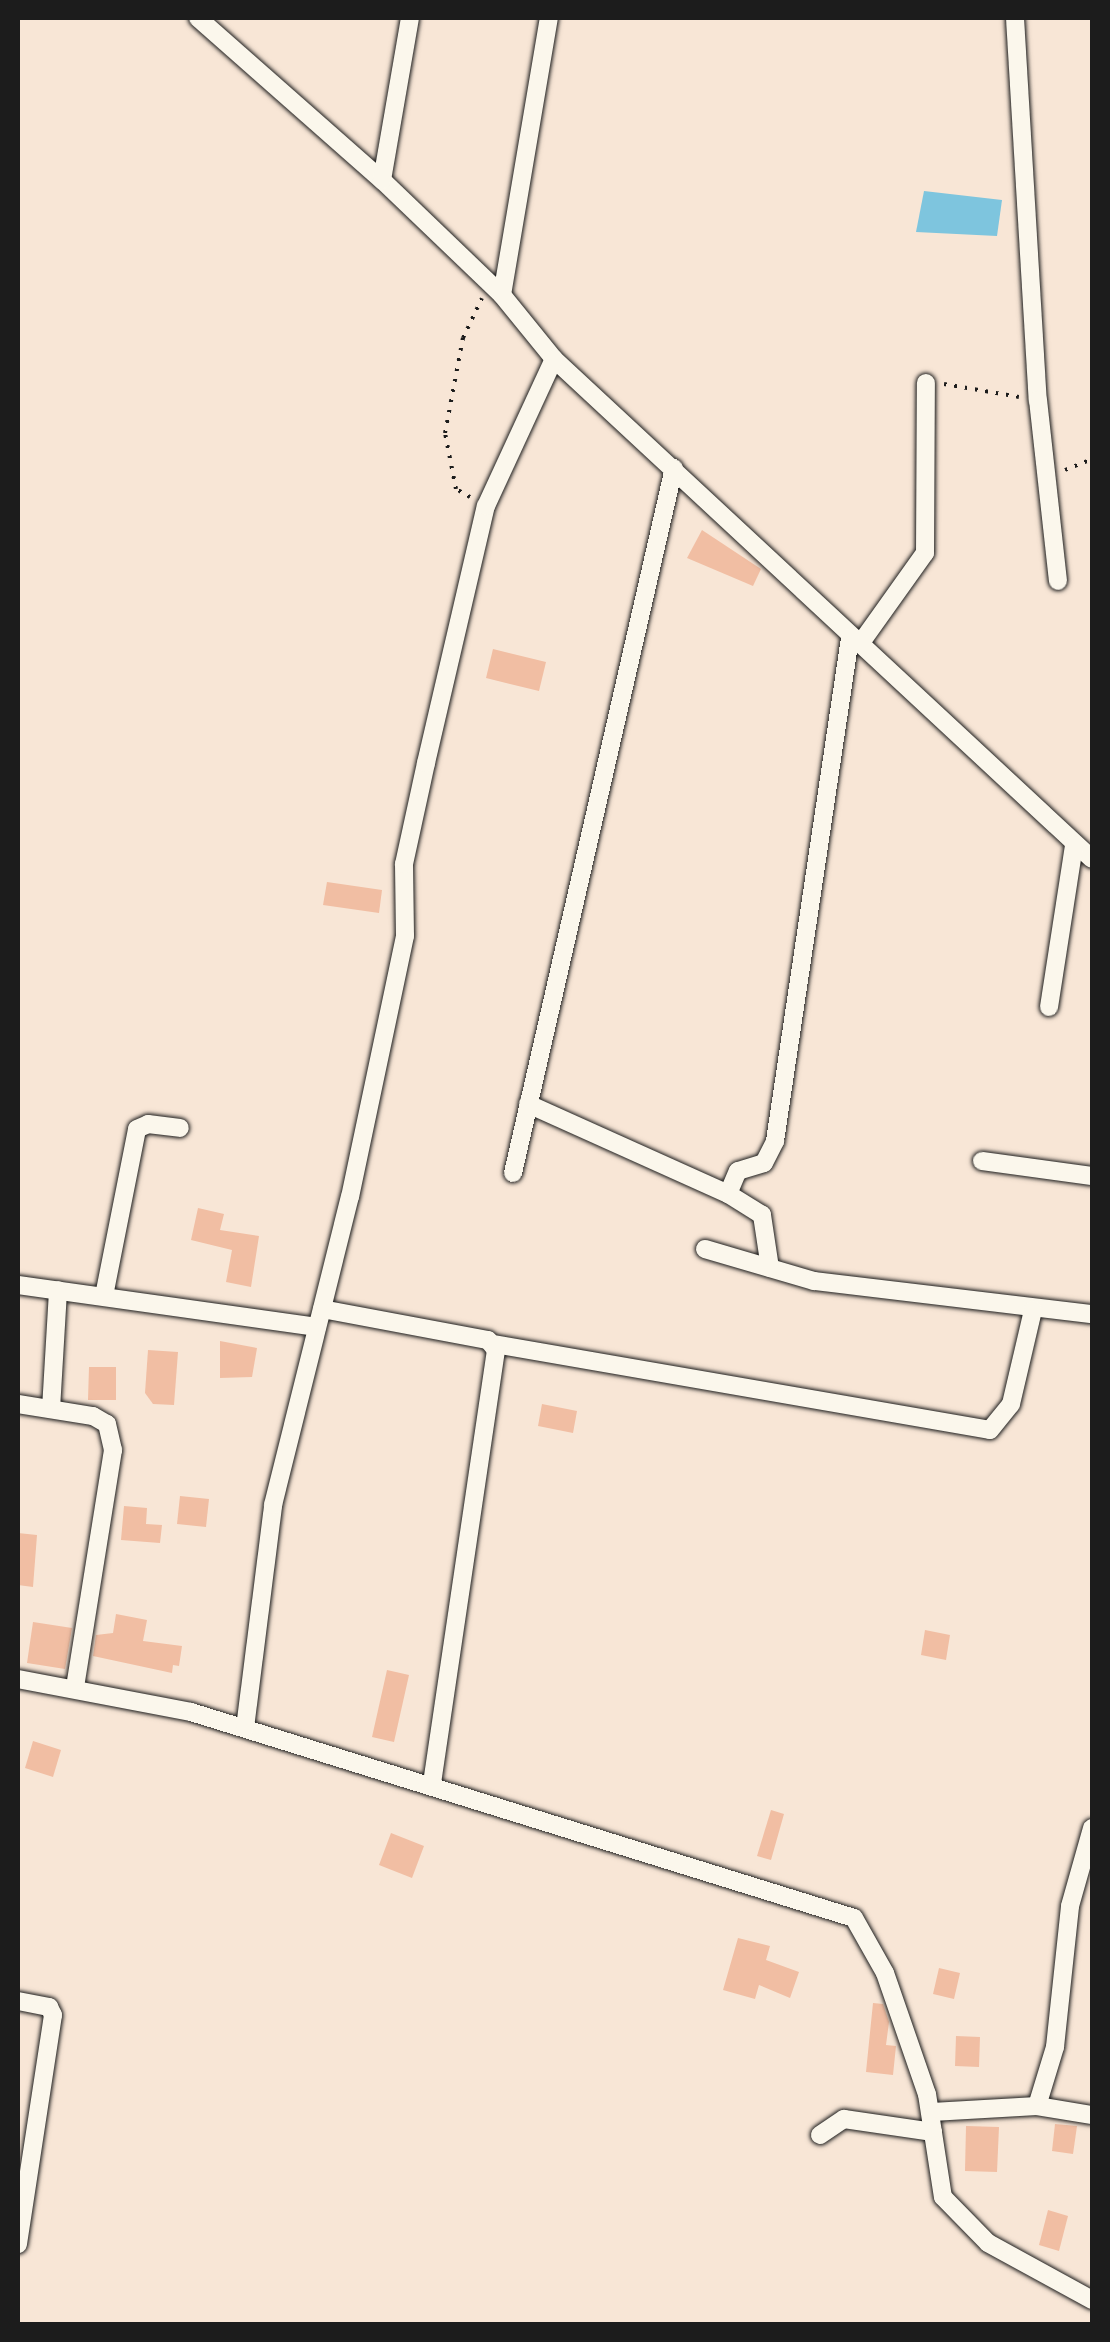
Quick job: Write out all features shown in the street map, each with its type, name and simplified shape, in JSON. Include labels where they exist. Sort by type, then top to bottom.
[{"type":"street","points":[[198,18],[382,180],[495,290],[554,359],[1092,859]]},
{"type":"street","points":[[382,180],[410,18]]},
{"type":"street","points":[[495,290],[549,18]]},
{"type":"street","points":[[1015,18],[1038,400],[1050,471],[1058,581]]},
{"type":"street","points":[[245,1728],[273,1506],[320,1318],[405,936],[404,864],[486,506],[554,359]]},
{"type":"street","points":[[728,1194],[738,1170],[764,1163],[775,1141],[855,641],[925,554],[926,383]]},
{"type":"street","points":[[513,1173],[674,468]]},
{"type":"street","points":[[1049,1006],[1074,845]]},
{"type":"street","points":[[528,1104],[728,1194],[762,1215],[770,1268]]},
{"type":"street","points":[[104,1296],[137,1129],[148,1124],[180,1128]]},
{"type":"street","points":[[982,1160],[1092,1176]]},
{"type":"street","points":[[704,1249],[814,1281],[1092,1314]]},
{"type":"street","points":[[18,1285],[320,1318],[494,1344],[990,1430],[1011,1404],[1033,1310]]},
{"type":"street","points":[[51,1409],[58,1290]]},
{"type":"street","points":[[432,1786],[494,1344]]},
{"type":"street","points":[[18,1404],[106,1424],[113,1450],[75,1688]]},
{"type":"street","points":[[18,1679],[75,1688],[245,1728],[854,1918],[885,1974],[932,2112],[943,2197],[988,2243],[1092,2300]]},
{"type":"street","points":[[1037,2106],[1055,2046],[1070,1906],[1092,1828]]},
{"type":"street","points":[[18,2001],[49,2007],[53,2015],[25,2155],[18,2244]]},
{"type":"street","points":[[932,2112],[1037,2106],[1092,2115]]},
{"type":"street","points":[[820,2135],[844,2119],[933,2132]]},
{"type":"path","points":[[486,506],[456,489],[444,433],[463,338],[495,290]]},
{"type":"path","points":[[926,383],[1038,400]]},
{"type":"path","points":[[1050,471],[1092,460]]},
{"type":"water","points":[[924,191],[1002,200],[997,236],[916,232]]},
{"type":"building","points":[[702,530],[761,569],[753,586],[687,558]]},
{"type":"building","points":[[493,649],[546,662],[539,691],[486,678]]},
{"type":"building","points":[[327,882],[382,890],[379,913],[323,905]]},
{"type":"building","points":[[198,1208],[224,1214],[220,1230],[259,1236],[251,1287],[226,1282],[232,1250],[191,1240]]},
{"type":"building","points":[[220,1341],[257,1348],[252,1377],[220,1378]]},
{"type":"building","points":[[148,1350],[178,1352],[174,1405],[153,1404],[145,1393]]},
{"type":"building","points":[[89,1367],[116,1367],[116,1400],[88,1400]]},
{"type":"building","points":[[542,1404],[577,1411],[573,1433],[538,1426]]},
{"type":"building","points":[[180,1496],[209,1499],[206,1527],[177,1524]]},
{"type":"building","points":[[124,1506],[147,1508],[146,1524],[162,1525],[160,1543],[121,1540]]},
{"type":"building","points":[[18,1533],[37,1535],[33,1587],[18,1585]]},
{"type":"building","points":[[116,1614],[147,1620],[143,1641],[182,1646],[179,1666],[173,1665],[172,1673],[93,1656],[96,1635],[113,1633]]},
{"type":"building","points":[[33,1622],[72,1628],[65,1669],[27,1663]]},
{"type":"building","points":[[925,1630],[950,1635],[946,1660],[921,1655]]},
{"type":"building","points":[[387,1670],[409,1675],[394,1742],[372,1737]]},
{"type":"building","points":[[33,1741],[61,1750],[53,1777],[25,1768]]},
{"type":"building","points":[[771,1810],[784,1814],[771,1860],[757,1856]]},
{"type":"building","points":[[391,1833],[424,1846],[412,1878],[379,1865]]},
{"type":"building","points":[[738,1938],[770,1946],[766,1960],[799,1972],[790,1998],[759,1985],[755,1999],[723,1990]]},
{"type":"building","points":[[939,1968],[960,1973],[954,1999],[933,1994]]},
{"type":"building","points":[[873,2003],[883,2004],[889,2022],[886,2045],[896,2046],[893,2075],[866,2072]]},
{"type":"building","points":[[956,2036],[980,2037],[979,2067],[955,2066]]},
{"type":"building","points":[[1055,2124],[1077,2126],[1073,2154],[1052,2151]]},
{"type":"building","points":[[966,2126],[999,2127],[997,2172],[965,2171]]},
{"type":"building","points":[[1048,2210],[1068,2216],[1059,2251],[1039,2245]]}]
